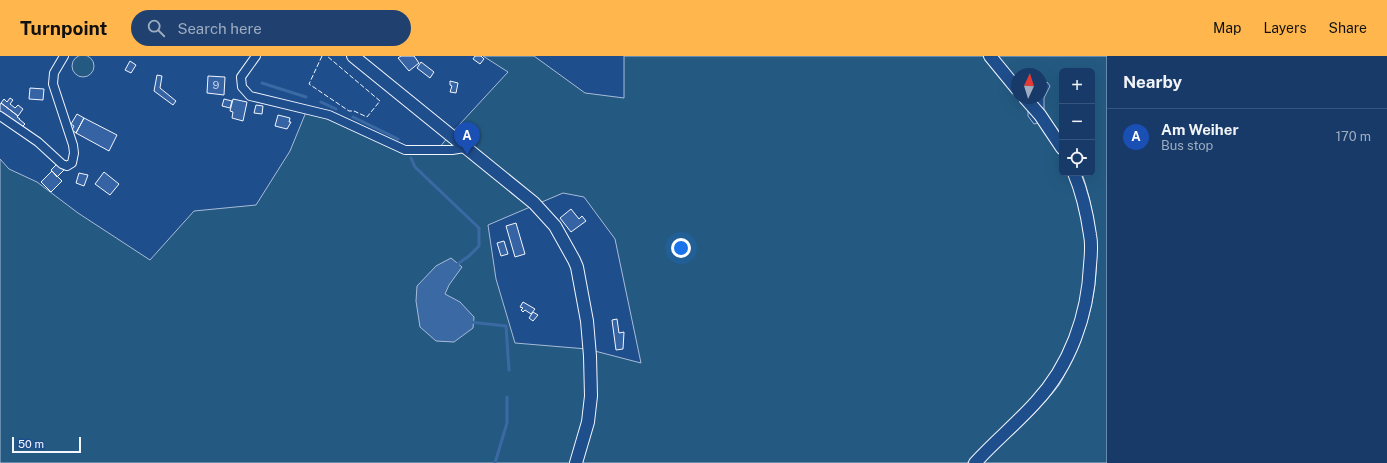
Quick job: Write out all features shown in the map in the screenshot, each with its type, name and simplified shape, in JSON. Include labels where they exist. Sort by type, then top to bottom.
[{"type":"street","points":[[0,116],[38,142],[62,164],[67,166],[72,163],[74,153],[73,145],[53,84],[54,73],[64,56]]},
{"type":"street","points":[[256,56],[241,77],[242,87],[250,96],[329,115],[405,150],[452,150],[465,148]]},
{"type":"street","points":[[353,56],[465,148],[534,202],[555,226],[577,267],[587,321],[591,396],[588,422],[576,463]]},
{"type":"street","points":[[990,56],[1011,82]]},
{"type":"street","points":[[1030,104],[1040,115],[1059,144]]},
{"type":"street","points":[[975,463],[992,444],[1036,403],[1052,382],[1066,359],[1078,331],[1088,286],[1091,255],[1090,236],[1083,199],[1075,176]]},
{"type":"shaded area","points":[[83,55],[91,58],[94,66],[91,74],[83,77],[75,74],[72,66],[75,58]]},
{"type":"shaded area","points":[[483,56],[534,56],[585,93],[624,98],[624,56],[983,56],[1011,91],[1011,104],[1023,104],[1028,109],[1028,116],[1034,124],[1038,123],[1041,125],[1059,154],[1059,176],[1069,176],[1076,193],[1084,224],[1085,263],[1084,284],[1075,323],[1060,359],[1048,378],[1010,422],[967,463],[0,463],[0,159],[9,169],[37,182],[78,213],[150,260],[194,211],[256,205],[290,151],[306,112],[327,117],[404,152],[435,153],[508,72]],"holes":[[[563,193],[584,197],[615,239],[641,363],[587,349],[515,343],[496,279],[488,225]]]},
{"type":"shaded area","points":[[997,56],[1107,56],[1107,463],[982,463],[1036,412],[1060,383],[1081,341],[1094,294],[1096,270],[1094,222],[1083,176],[1095,176],[1095,68],[1059,68],[1059,131],[1044,111],[1044,104],[1047,104],[1047,92],[1050,86],[1047,82],[1047,68],[1011,68],[1011,74]]},
{"type":"shaded area","points":[[451,258],[462,267],[449,285],[445,294],[460,302],[474,317],[473,328],[454,342],[436,341],[420,327],[416,301],[417,286],[436,266]]},
{"type":"building","points":[[401,56],[414,56],[419,63],[409,71],[398,58]]},
{"type":"building","points":[[475,56],[481,56],[484,59],[480,64],[473,59]]},
{"type":"building","points":[[130,61],[136,65],[131,73],[125,70]]},
{"type":"building","points":[[421,62],[434,72],[430,78],[417,68]]},
{"type":"building","points":[[157,75],[162,76],[160,88],[176,101],[173,105],[154,91]]},
{"type":"building","points":[[208,76],[225,77],[224,95],[207,93]]},
{"type":"building","points":[[450,81],[458,83],[456,93],[450,92],[452,86],[450,85]]},
{"type":"building","points":[[30,88],[44,89],[43,100],[29,99]]},
{"type":"building","points":[[10,98],[13,100],[10,104],[15,108],[18,105],[23,109],[18,116],[1,103],[4,99],[7,102]]},
{"type":"building","points":[[224,99],[232,101],[230,108],[222,106]]},
{"type":"building","points":[[233,99],[247,102],[243,121],[232,118],[233,112],[230,111]]},
{"type":"building","points":[[1,103],[18,116],[17,117],[25,124],[22,127],[0,111]]},
{"type":"building","points":[[256,105],[263,106],[262,114],[254,113]]},
{"type":"building","points":[[77,114],[84,118],[76,133],[72,130],[74,126],[71,124]]},
{"type":"building","points":[[278,115],[290,118],[289,122],[291,122],[287,129],[275,126]]},
{"type":"building","points":[[84,118],[117,135],[109,151],[76,133]]},
{"type":"building","points":[[57,164],[64,170],[57,177],[51,170]]},
{"type":"building","points":[[52,171],[62,181],[51,192],[41,182]]},
{"type":"building","points":[[104,172],[119,184],[110,195],[95,184]]},
{"type":"building","points":[[79,173],[88,175],[84,186],[76,183]]},
{"type":"building","points":[[571,209],[579,219],[582,216],[586,221],[571,232],[560,218]]},
{"type":"building","points":[[516,223],[525,254],[515,257],[506,226]]},
{"type":"building","points":[[504,241],[508,254],[501,256],[497,243]]},
{"type":"building","points":[[523,302],[535,309],[531,314],[525,310],[523,312],[521,310],[523,308],[520,307]]},
{"type":"building","points":[[533,312],[538,315],[533,321],[529,318]]},
{"type":"building","points":[[617,319],[619,333],[624,332],[623,349],[616,350],[612,320]]},
{"type":"waterway","points":[[262,83],[306,97]]},
{"type":"waterway","points":[[321,102],[336,109]]},
{"type":"waterway","points":[[353,117],[398,139]]},
{"type":"waterway","points":[[411,158],[415,167],[479,228],[479,246],[469,256],[456,265]]},
{"type":"waterway","points":[[470,322],[506,326],[509,370]]},
{"type":"waterway","points":[[495,463],[507,423],[507,397]]},
{"type":"fence","points":[[322,56],[309,84],[349,111],[354,111],[367,117],[380,101],[327,56]]},
{"type":"place","name":"Am Weiher","points":[[467,155]]}]
